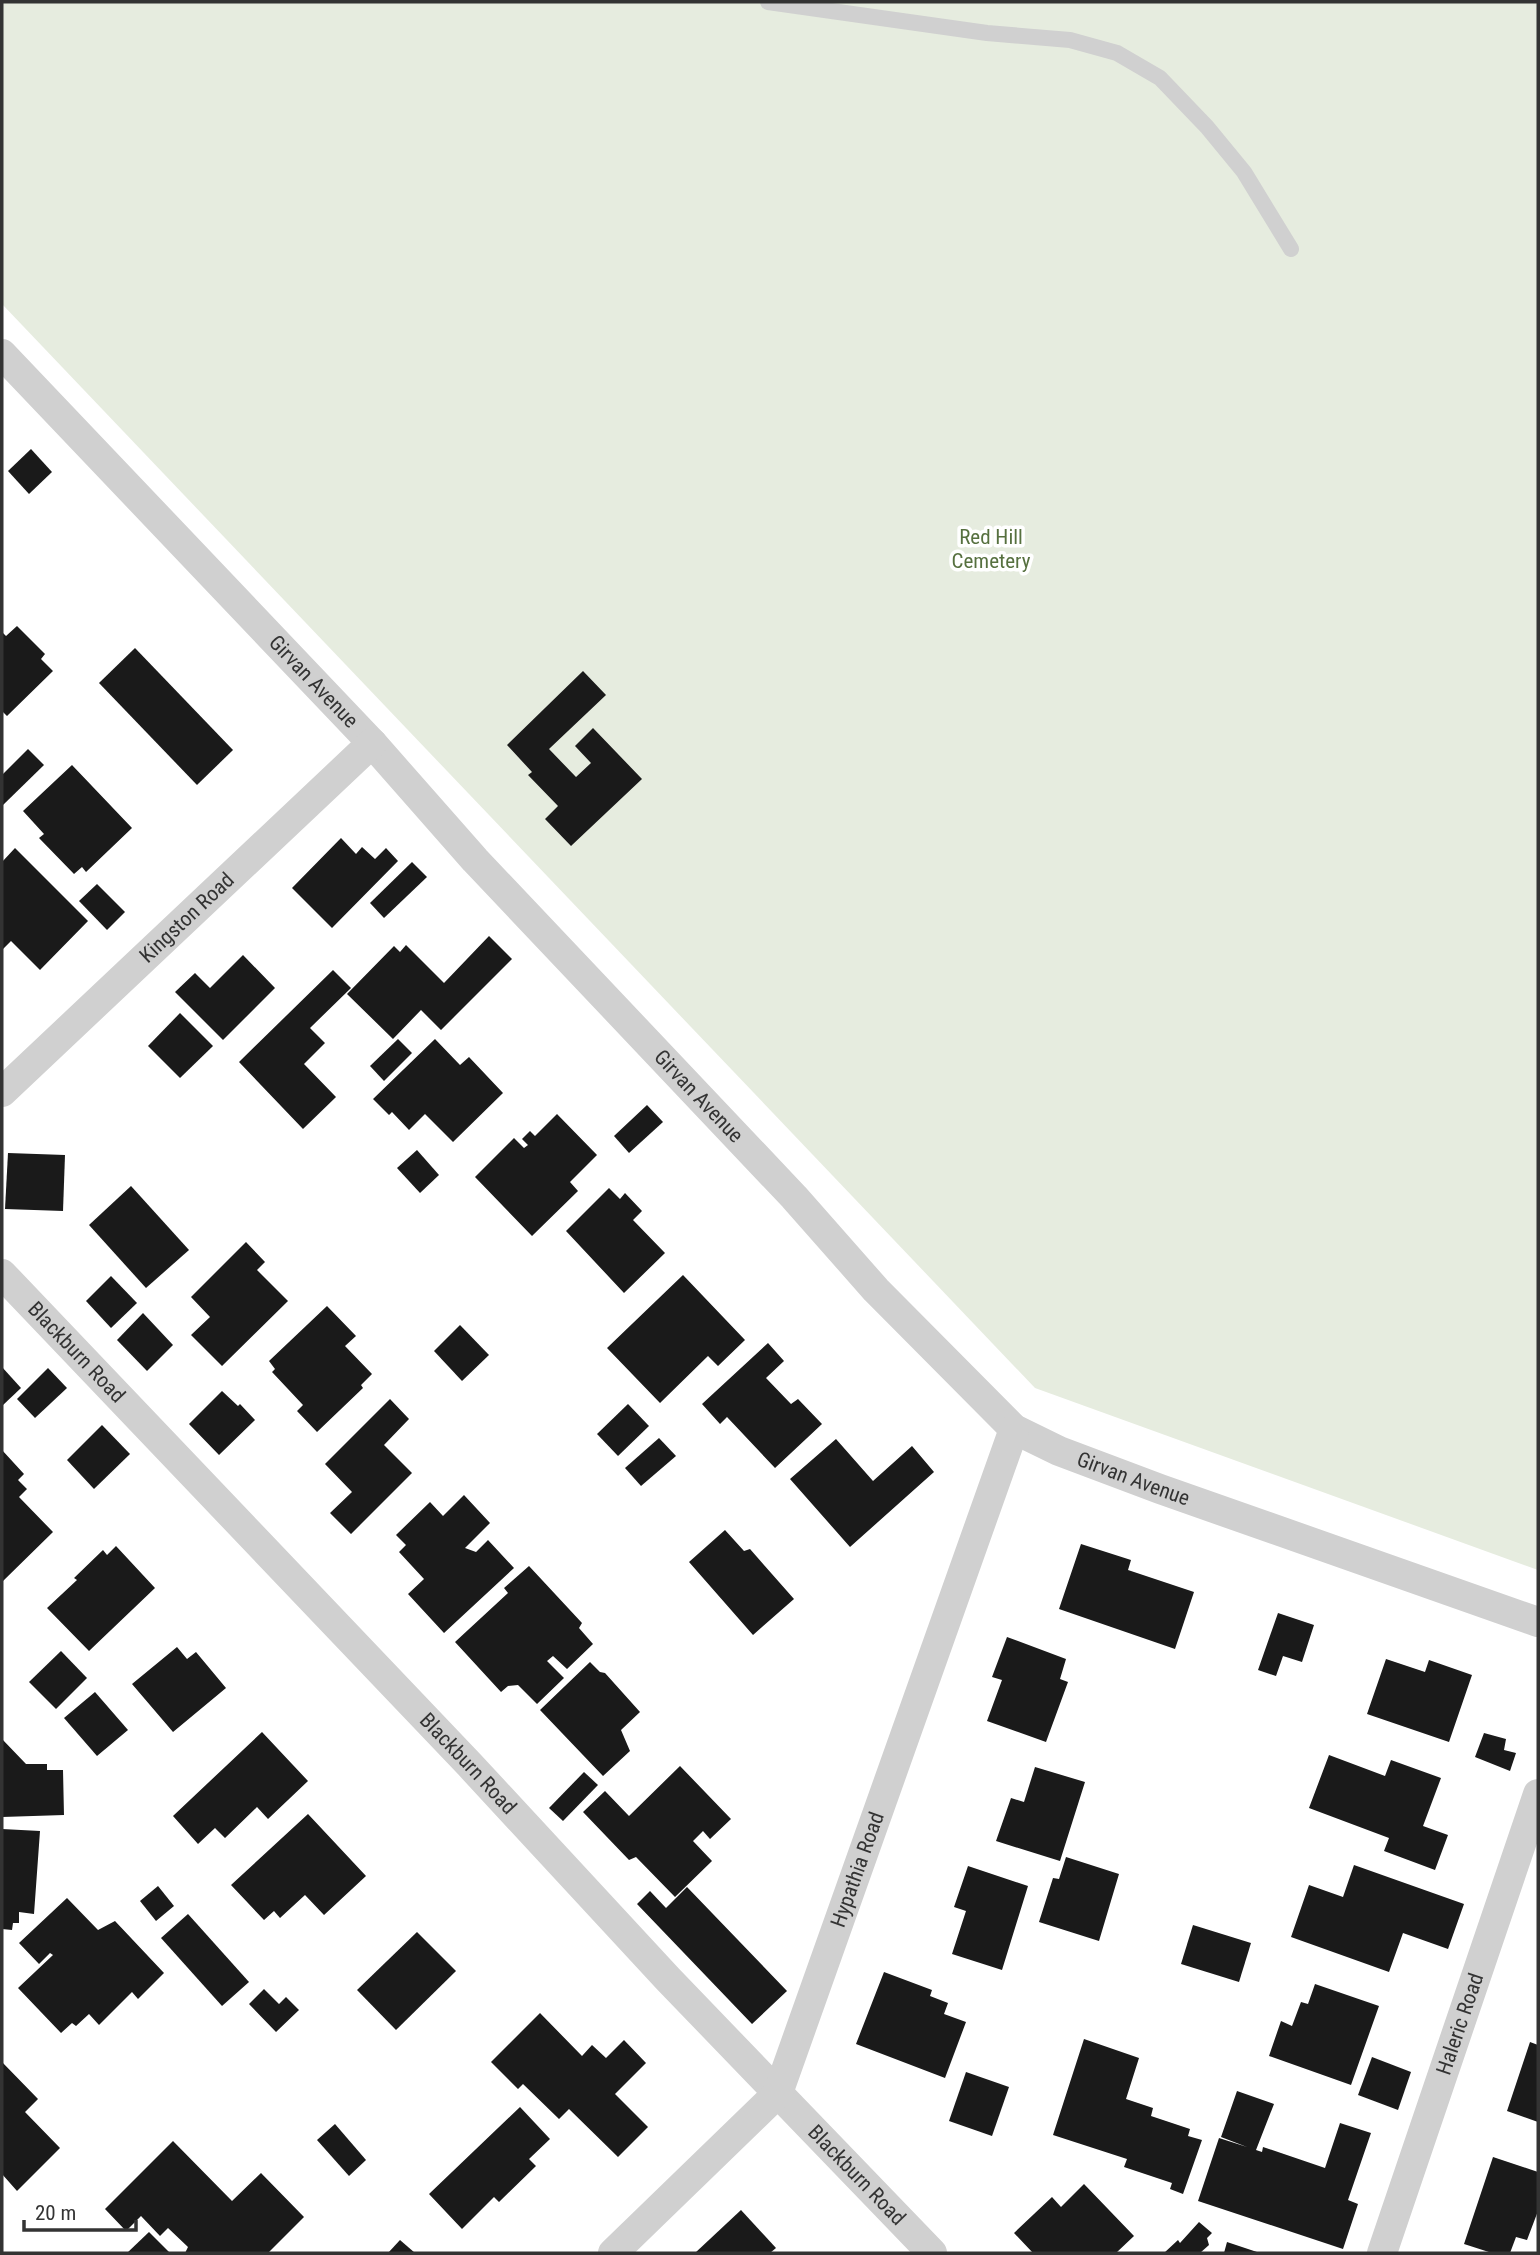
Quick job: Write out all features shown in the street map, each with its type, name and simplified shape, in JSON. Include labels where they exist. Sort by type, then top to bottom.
[{"type":"street","name":"Girvan Avenue","points":[[2,354],[372,743],[475,860],[794,1197],[876,1290],[1014,1429],[1059,1451],[1160,1489],[1538,1622]]},
{"type":"street","name":"Kingston Road","points":[[2,1093],[372,743]]},
{"type":"street","name":"Blackburn Road","points":[[2,1274],[469,1764],[659,1969],[932,2253]]},
{"type":"street","name":"Hypathia Road","points":[[613,2253],[778,2093],[1014,1429]]},
{"type":"street","name":"Haleric Road","points":[[1382,2253],[1538,1794]]},
{"type":"lane","points":[[768,2],[987,33],[1070,40],[1117,53],[1160,78],[1208,127],[1244,172],[1291,249]]},
{"type":"green space","name":"Red Hill Cemetery","points":[[2,2],[1538,2],[1538,1570],[1035,1388],[2,304]]},
{"type":"building","points":[[31,449],[52,472],[29,494],[8,471]]},
{"type":"building","points":[[17,626],[45,654],[41,659],[53,671],[7,716],[2,711],[2,632],[6,636]]},
{"type":"building","points":[[135,648],[233,750],[197,785],[99,683]]},
{"type":"building","points":[[583,671],[606,695],[549,749],[576,777],[591,763],[575,746],[593,728],[642,779],[571,846],[545,819],[558,806],[528,775],[532,772],[507,745]]},
{"type":"building","points":[[28,749],[44,765],[2,806],[2,775]]},
{"type":"building","points":[[72,765],[132,828],[86,872],[82,867],[74,874],[39,838],[44,834],[23,811]]},
{"type":"building","points":[[341,838],[356,854],[362,847],[375,859],[386,848],[398,861],[332,928],[292,888]]},
{"type":"building","points":[[15,848],[88,921],[40,970],[11,941],[2,950],[2,862]]},
{"type":"building","points":[[412,862],[427,877],[384,918],[370,903]]},
{"type":"building","points":[[97,884],[125,912],[107,930],[79,901]]},
{"type":"building","points":[[489,936],[512,959],[441,1030],[421,1010],[393,1039],[347,994],[394,946],[400,952],[406,945],[444,983]]},
{"type":"building","points":[[243,955],[275,988],[223,1040],[175,992],[195,973],[210,988]]},
{"type":"building","points":[[333,970],[351,988],[310,1028],[325,1043],[304,1064],[336,1097],[303,1129],[239,1062]]},
{"type":"building","points":[[180,1013],[213,1046],[180,1078],[148,1046]]},
{"type":"building","points":[[398,1039],[412,1053],[384,1081],[370,1066]]},
{"type":"building","points":[[435,1039],[460,1065],[469,1057],[503,1093],[453,1142],[425,1114],[409,1130],[392,1112],[389,1115],[373,1099]]},
{"type":"building","points":[[647,1105],[663,1122],[629,1153],[614,1136]]},
{"type":"building","points":[[557,1114],[597,1155],[570,1182],[578,1191],[532,1236],[475,1177],[514,1138],[524,1148],[528,1145],[522,1139],[530,1131],[535,1136]]},
{"type":"building","points":[[417,1150],[439,1175],[420,1193],[397,1168]]},
{"type":"building","points":[[8,1153],[65,1155],[63,1211],[5,1209]]},
{"type":"building","points":[[131,1186],[189,1250],[146,1288],[89,1225]]},
{"type":"building","points":[[609,1188],[620,1199],[625,1193],[642,1211],[633,1220],[665,1253],[624,1293],[566,1231]]},
{"type":"building","points":[[246,1242],[265,1262],[257,1270],[288,1301],[222,1366],[191,1335],[210,1317],[191,1297]]},
{"type":"building","points":[[683,1275],[745,1340],[718,1366],[708,1356],[660,1403],[607,1348]]},
{"type":"building","points":[[111,1276],[137,1303],[111,1328],[86,1301]]},
{"type":"building","points":[[327,1306],[356,1336],[345,1346],[372,1374],[361,1385],[363,1388],[317,1432],[297,1411],[303,1405],[272,1372],[275,1369],[269,1361]]},
{"type":"building","points":[[143,1313],[173,1345],[147,1371],[117,1340]]},
{"type":"building","points":[[460,1325],[489,1355],[462,1381],[434,1351]]},
{"type":"building","points":[[768,1343],[784,1361],[766,1378],[791,1404],[798,1399],[822,1424],[775,1468],[727,1417],[720,1424],[702,1404]]},
{"type":"building","points":[[2,1367],[21,1388],[2,1406]]},
{"type":"building","points":[[48,1368],[67,1388],[35,1418],[17,1399]]},
{"type":"building","points":[[222,1391],[238,1406],[240,1404],[255,1420],[219,1455],[189,1424]]},
{"type":"building","points":[[390,1399],[409,1419],[384,1445],[412,1473],[351,1534],[330,1513],[352,1492],[325,1464]]},
{"type":"building","points":[[628,1404],[649,1426],[618,1456],[597,1434]]},
{"type":"building","points":[[102,1425],[130,1454],[94,1489],[67,1460]]},
{"type":"building","points":[[659,1438],[676,1456],[641,1486],[625,1468]]},
{"type":"building","points":[[836,1439],[873,1481],[912,1446],[934,1472],[850,1547],[790,1479]]},
{"type":"building","points":[[2,1450],[24,1474],[18,1480],[27,1489],[19,1497],[53,1532],[2,1582]]},
{"type":"building","points":[[464,1495],[490,1523],[465,1548],[476,1552],[488,1540],[514,1568],[444,1633],[408,1594],[424,1579],[399,1552],[406,1545],[396,1535],[430,1502],[443,1516]]},
{"type":"building","points":[[725,1530],[744,1551],[750,1549],[794,1599],[753,1635],[689,1562]]},
{"type":"building","points":[[1081,1544],[1131,1560],[1128,1570],[1194,1592],[1175,1649],[1059,1609]]},
{"type":"building","points":[[116,1546],[155,1588],[89,1651],[47,1608],[77,1580],[74,1578],[103,1550],[107,1555]]},
{"type":"building","points":[[529,1566],[582,1623],[579,1628],[593,1644],[567,1669],[553,1656],[547,1661],[564,1678],[537,1704],[518,1685],[508,1686],[501,1692],[455,1642],[508,1593],[504,1588]]},
{"type":"building","points":[[1278,1613],[1314,1625],[1302,1662],[1283,1656],[1276,1676],[1258,1670]]},
{"type":"building","points":[[1007,1637],[1066,1659],[1060,1679],[1068,1682],[1046,1742],[987,1721],[1002,1680],[992,1677]]},
{"type":"building","points":[[177,1647],[187,1659],[196,1652],[226,1688],[173,1732],[132,1684]]},
{"type":"building","points":[[61,1651],[87,1678],[56,1709],[29,1682]]},
{"type":"building","points":[[1386,1659],[1425,1672],[1429,1660],[1472,1675],[1449,1742],[1367,1714]]},
{"type":"building","points":[[590,1662],[600,1672],[605,1673],[640,1712],[621,1730],[630,1751],[603,1776],[540,1710]]},
{"type":"building","points":[[95,1692],[128,1730],[97,1756],[64,1718]]},
{"type":"building","points":[[262,1732],[308,1781],[268,1819],[257,1807],[225,1838],[215,1828],[198,1844],[173,1816]]},
{"type":"building","points":[[1484,1733],[1506,1739],[1504,1750],[1516,1753],[1510,1771],[1475,1757]]},
{"type":"building","points":[[2,1739],[26,1764],[47,1764],[47,1770],[63,1770],[64,1815],[2,1817]]},
{"type":"building","points":[[1329,1755],[1385,1776],[1391,1760],[1441,1778],[1423,1826],[1448,1835],[1435,1870],[1384,1851],[1389,1838],[1309,1808]]},
{"type":"building","points":[[680,1766],[731,1819],[710,1839],[703,1831],[693,1841],[712,1861],[675,1897],[636,1857],[629,1860],[583,1812],[605,1791],[629,1816]]},
{"type":"building","points":[[1035,1767],[1085,1782],[1060,1861],[996,1841],[1011,1798],[1024,1802]]},
{"type":"building","points":[[584,1772],[598,1785],[563,1821],[549,1808]]},
{"type":"building","points":[[308,1814],[366,1876],[324,1915],[305,1895],[280,1918],[274,1911],[264,1920],[231,1885]]},
{"type":"building","points":[[2,1829],[40,1831],[34,1914],[19,1912],[19,1923],[13,1923],[12,1930],[2,1929]]},
{"type":"building","points":[[1066,1857],[1119,1874],[1099,1941],[1039,1922],[1053,1878],[1059,1879]]},
{"type":"building","points":[[1354,1865],[1464,1904],[1448,1949],[1403,1933],[1389,1972],[1291,1937],[1309,1885],[1343,1897]]},
{"type":"building","points":[[968,1866],[1028,1886],[1002,1970],[952,1954],[966,1911],[954,1907]]},
{"type":"building","points":[[158,1886],[174,1906],[156,1921],[140,1901]]},
{"type":"building","points":[[687,1887],[787,1991],[752,2024],[637,1904],[650,1891],[666,1908]]},
{"type":"building","points":[[67,1898],[98,1930],[115,1921],[164,1973],[138,1999],[132,1992],[99,2025],[89,2014],[76,2026],[72,2023],[61,2033],[18,1988],[53,1955],[50,1953],[39,1964],[19,1943]]},
{"type":"building","points":[[188,1914],[249,1982],[222,2006],[161,1938]]},
{"type":"building","points":[[1193,1925],[1251,1943],[1239,1982],[1181,1964]]},
{"type":"building","points":[[417,1932],[456,1971],[396,2030],[357,1990]]},
{"type":"building","points":[[884,1972],[932,1990],[930,1996],[948,2003],[944,2014],[966,2022],[945,2078],[856,2044]]},
{"type":"building","points":[[1315,1984],[1379,2006],[1351,2085],[1269,2056],[1281,2021],[1292,2026],[1301,2002],[1308,2004]]},
{"type":"building","points":[[264,1989],[279,2004],[286,1997],[299,2010],[276,2032],[249,2004]]},
{"type":"building","points":[[540,2013],[582,2056],[592,2045],[606,2058],[624,2040],[646,2063],[615,2094],[648,2127],[618,2157],[569,2109],[559,2119],[523,2084],[518,2089],[491,2062]]},
{"type":"building","points":[[1084,2039],[1139,2058],[1126,2099],[1153,2108],[1151,2116],[1190,2129],[1188,2136],[1202,2140],[1183,2194],[1170,2189],[1172,2183],[1124,2167],[1127,2159],[1053,2135]]},
{"type":"building","points":[[1530,2042],[1538,2045],[1538,2122],[1507,2111]]},
{"type":"building","points":[[1372,2057],[1411,2072],[1398,2110],[1358,2095]]},
{"type":"building","points":[[2,2062],[38,2099],[25,2112],[60,2148],[17,2191],[2,2174]]},
{"type":"building","points":[[966,2072],[1009,2087],[992,2136],[949,2121]]},
{"type":"building","points":[[1237,2091],[1274,2104],[1256,2150],[1262,2152],[1263,2147],[1325,2168],[1340,2123],[1371,2133],[1348,2200],[1358,2204],[1343,2249],[1198,2201],[1219,2138],[1247,2147],[1221,2137]]},
{"type":"building","points":[[520,2107],[550,2139],[529,2159],[536,2166],[499,2202],[494,2197],[462,2229],[429,2194]]},
{"type":"building","points":[[335,2124],[366,2160],[349,2176],[317,2140]]},
{"type":"building","points":[[173,2141],[232,2201],[261,2173],[304,2217],[268,2253],[185,2253],[188,2247],[168,2228],[160,2236],[141,2216],[126,2231],[105,2209]]},
{"type":"building","points":[[1493,2157],[1538,2172],[1538,2211],[1527,2240],[1516,2237],[1510,2253],[1492,2253],[1464,2244]]},
{"type":"building","points":[[1084,2184],[1134,2236],[1116,2253],[1033,2253],[1014,2233],[1052,2197],[1061,2207]]},
{"type":"building","points":[[741,2210],[776,2248],[770,2253],[695,2253]]},
{"type":"building","points":[[1199,2222],[1212,2233],[1207,2238],[1209,2245],[1200,2253],[1164,2253],[1178,2240],[1180,2243]]},
{"type":"building","points":[[149,2232],[170,2253],[127,2253]]},
{"type":"building","points":[[400,2240],[415,2253],[388,2253]]},
{"type":"building","points":[[1227,2242],[1260,2253],[1224,2253]]}]
